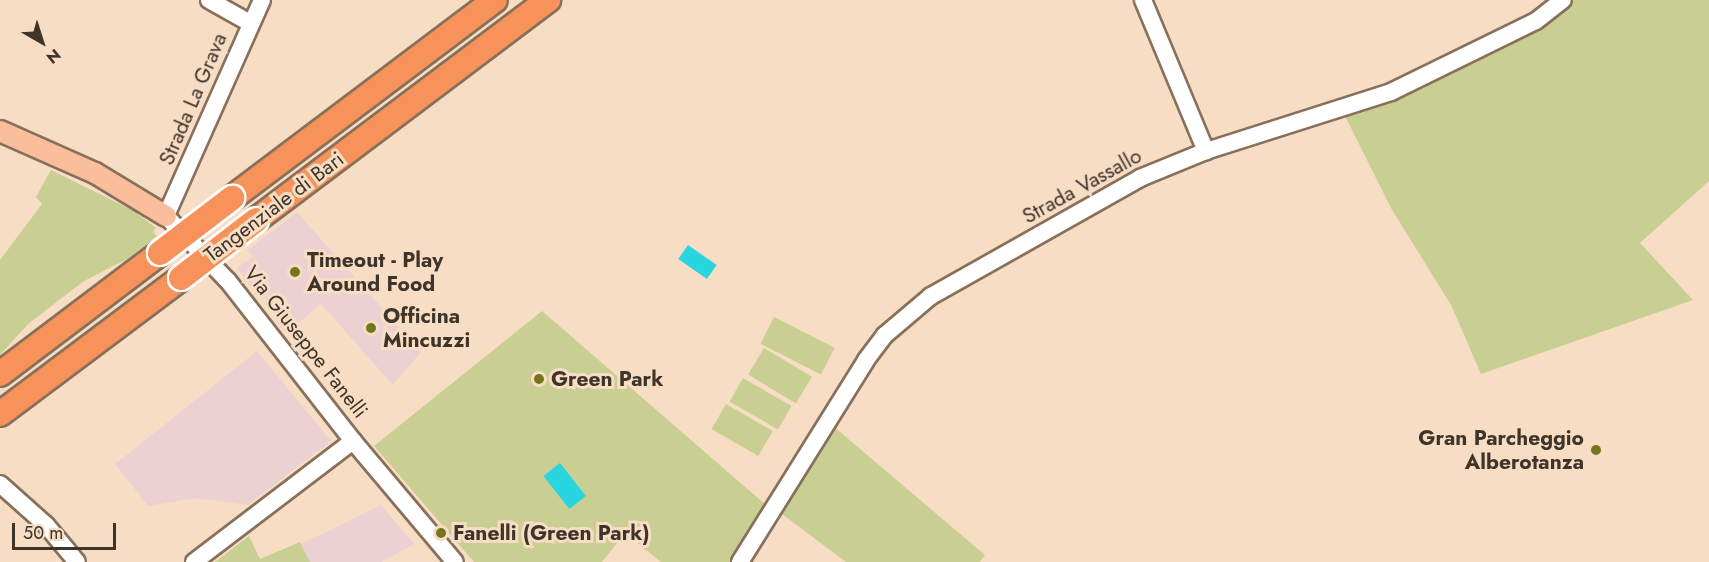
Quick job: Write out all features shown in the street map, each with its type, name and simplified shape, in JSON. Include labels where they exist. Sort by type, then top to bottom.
[{"type":"highway","name":"Tangenziale di Bari","points":[[0,374],[495,0]]},
{"type":"highway","name":"Tangenziale di Bari","points":[[0,414],[548,0]]},
{"type":"main road","name":"Via Giuseppe Fanelli","points":[[0,131],[95,174],[166,216]]},
{"type":"street","points":[[209,0],[250,23]]},
{"type":"street","name":"Strada La Grava","points":[[166,216],[262,0]]},
{"type":"street","points":[[1143,0],[1206,151]]},
{"type":"street","name":"Strada Vassallo","points":[[740,562],[866,360],[910,313],[959,279],[1140,178],[1206,151],[1391,92],[1536,21],[1563,0]]},
{"type":"street","name":"Via Giuseppe Fanelli","points":[[166,216],[228,281],[352,441],[455,562]]},
{"type":"street","points":[[194,562],[352,441]]},
{"type":"street","points":[[0,484],[46,525],[77,562]]},
{"type":"shaded area","name":"Timeout - Play Around Food","points":[[297,212],[421,352],[393,385],[321,304],[286,334],[274,318],[276,309],[269,299],[259,298],[237,268],[253,257],[248,250]]},
{"type":"shaded area","points":[[257,351],[331,441],[248,505],[195,498],[148,506],[115,464]]},
{"type":"shaded area","points":[[381,505],[414,544],[382,562],[310,562],[301,544]]},
{"type":"green space","points":[[1571,0],[1709,0],[1709,181],[1640,243],[1693,300],[1481,374],[1451,305],[1391,208],[1345,116],[1410,91]]},
{"type":"green space","points":[[51,170],[134,211],[156,228],[153,232],[157,236],[127,259],[84,281],[28,324],[0,355],[0,260],[42,204],[36,197]]},
{"type":"green space","name":"Green Park","points":[[542,311],[766,505],[732,562],[661,562],[625,533],[602,562],[474,562],[374,446]]},
{"type":"green space","points":[[774,317],[835,348],[821,375],[760,344]]},
{"type":"green space","points":[[764,348],[812,377],[796,403],[748,375]]},
{"type":"green space","points":[[743,378],[791,406],[778,429],[730,401]]},
{"type":"green space","points":[[726,404],[773,431],[758,456],[712,429]]},
{"type":"green space","points":[[833,426],[985,555],[980,562],[846,562],[778,511]]},
{"type":"green space","points":[[249,536],[260,559],[300,542],[310,562],[215,562]]},
{"type":"water","points":[[688,245],[717,265],[707,279],[678,259]]},
{"type":"water","points":[[560,463],[586,496],[569,509],[543,476]]},
{"type":"place","name":"Timeout - Play Around Food","points":[[295,272]]},
{"type":"place","name":"Officina Mincuzzi","points":[[371,328]]},
{"type":"place","name":"Green Park","points":[[539,379]]},
{"type":"place","name":"Gran Parcheggio Alberotanza","points":[[1596,450]]},
{"type":"place","name":"Fanelli (Green Park)","points":[[441,533]]}]
